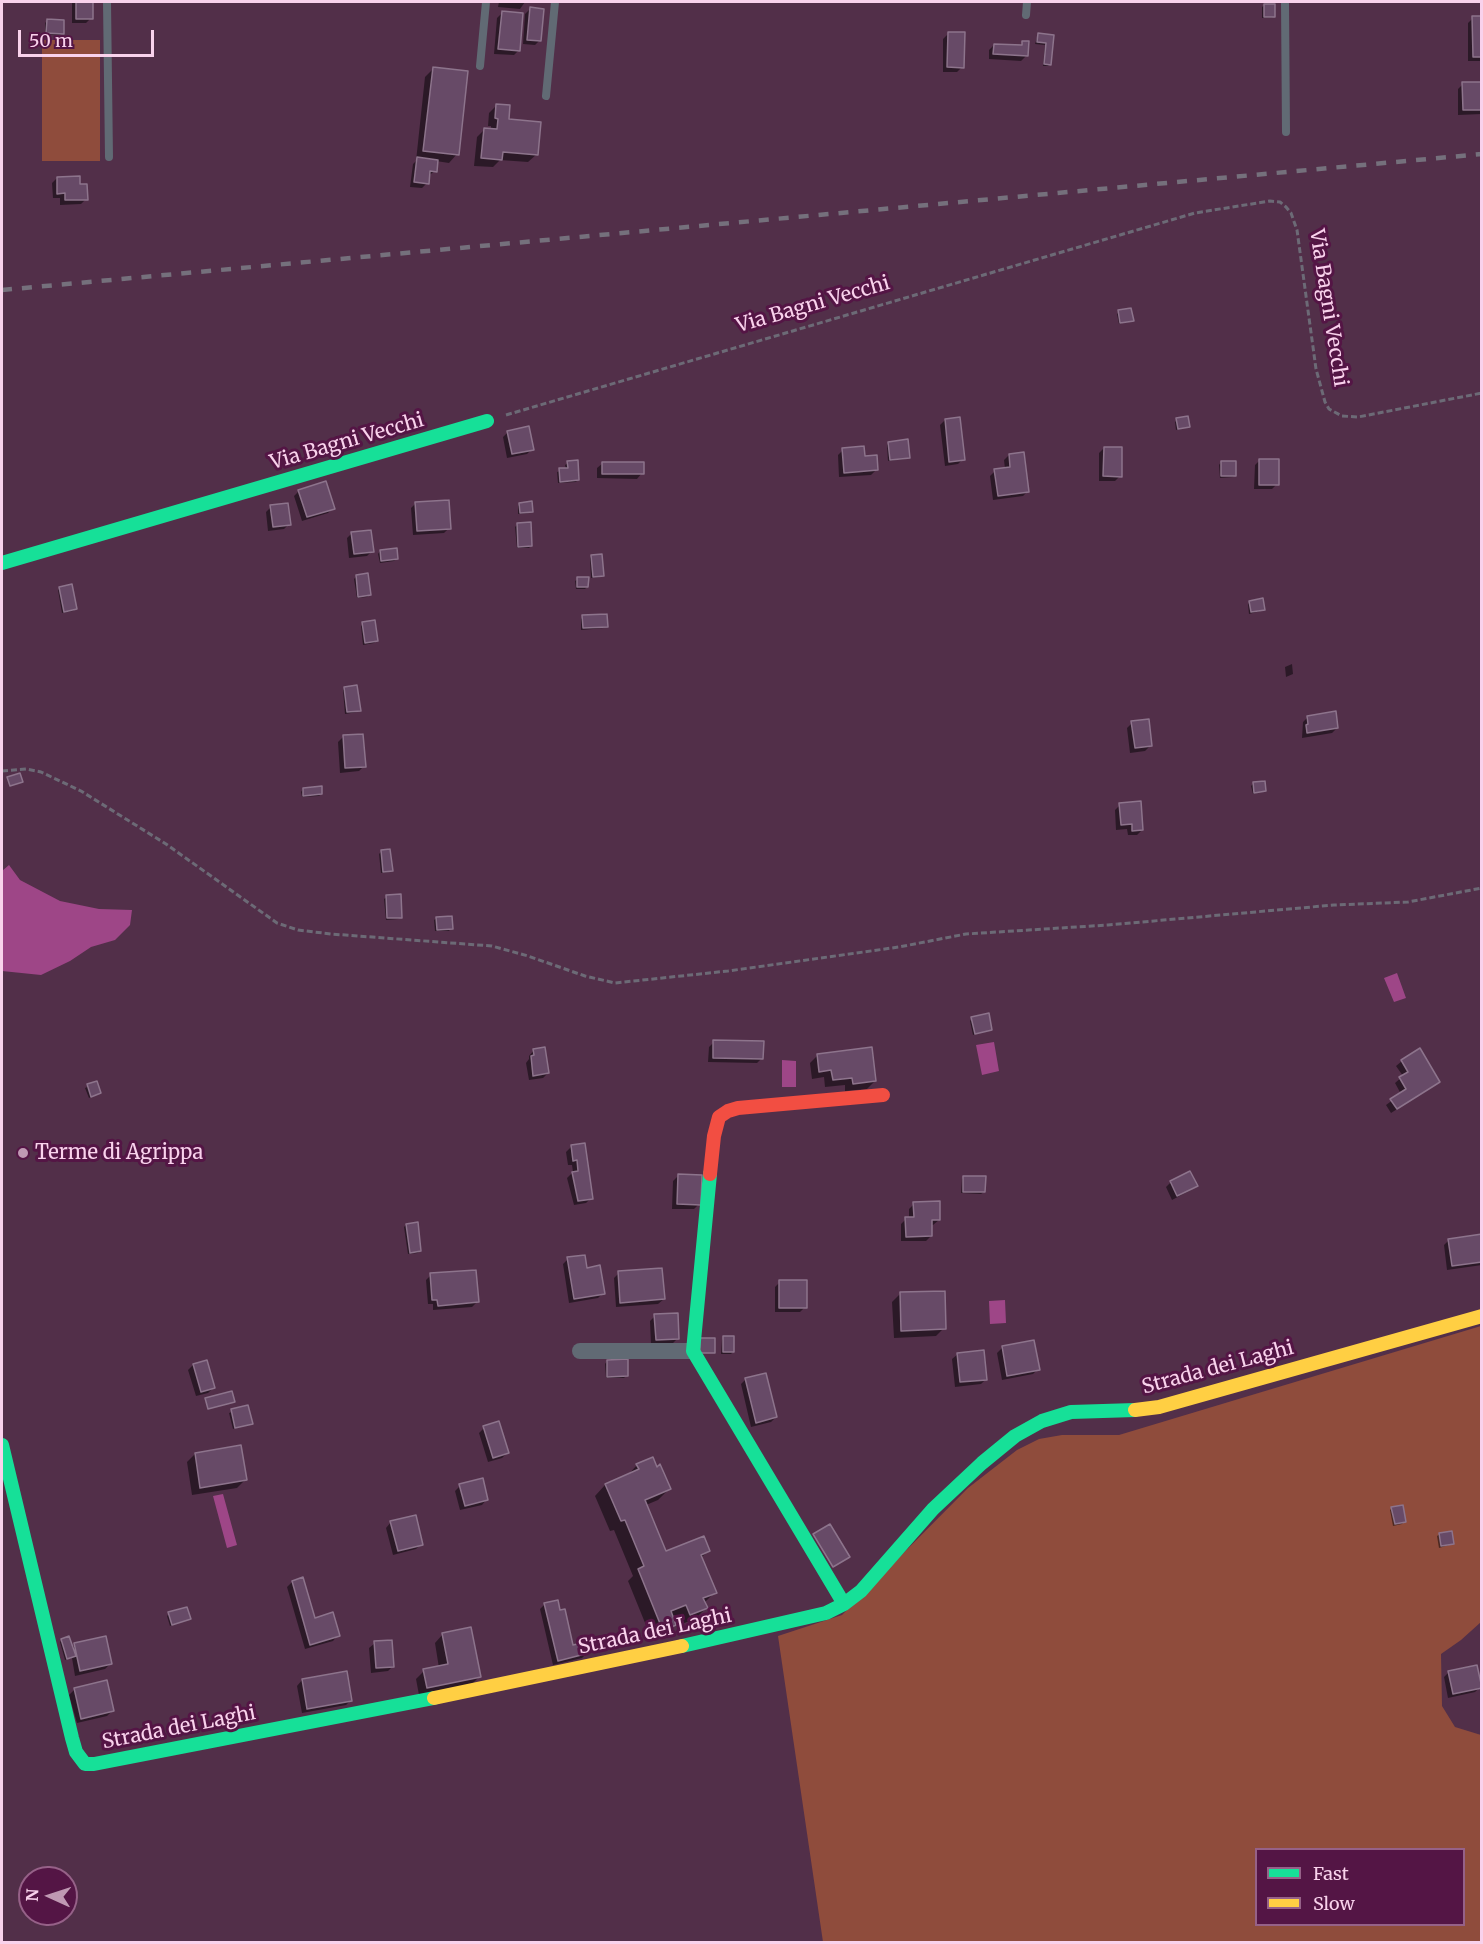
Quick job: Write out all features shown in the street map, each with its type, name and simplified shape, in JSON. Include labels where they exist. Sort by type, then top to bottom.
[{"type":"street","name":"Via Bagni Vecchi","points":[[2,563],[487,421]]},
{"type":"street","points":[[844,1604],[693,1351],[714,1136],[719,1117],[738,1108],[883,1095]]},
{"type":"street","name":"Strada dei Laghi","points":[[2,1445],[78,1757],[86,1764],[109,1762],[413,1703],[680,1647],[817,1615],[844,1604],[861,1592],[916,1527],[969,1474],[1008,1442],[1042,1421],[1071,1412],[1118,1412],[1165,1405],[1482,1316]]},
{"type":"street","points":[[580,1350],[693,1351]]},
{"type":"lane","points":[[107,2],[109,157]]},
{"type":"lane","points":[[480,66],[486,2]]},
{"type":"lane","points":[[546,96],[555,2]]},
{"type":"lane","points":[[1026,15],[1027,2]]},
{"type":"lane","points":[[1285,2],[1286,132]]},
{"type":"path","name":"Via Bagni Vecchi","points":[[487,421],[1195,213],[1270,201],[1280,202],[1287,207],[1294,221],[1316,369],[1322,394],[1329,409],[1342,416],[1358,417],[1482,393]]},
{"type":"path","points":[[2,771],[26,769],[41,772],[81,791],[166,844],[277,923],[298,930],[331,934],[492,946],[585,976],[615,983],[728,971],[899,947],[966,934],[1108,925],[1334,905],[1408,902],[1482,888]]},
{"type":"shaded area","points":[[42,40],[100,40],[100,161],[42,161]]},
{"type":"shaded area","points":[[9,865],[20,880],[60,901],[99,909],[132,910],[130,925],[115,940],[91,947],[70,961],[41,975],[2,971],[2,871]]},
{"type":"shaded area","points":[[1397,973],[1406,998],[1394,1002],[1384,978]]},
{"type":"shaded area","points":[[994,1042],[999,1071],[982,1075],[976,1045]]},
{"type":"shaded area","points":[[782,1060],[796,1061],[796,1087],[782,1087]]},
{"type":"shaded area","points":[[1005,1300],[1006,1323],[990,1324],[989,1301]]},
{"type":"shaded area","points":[[1481,1326],[1481,1622],[1441,1654],[1442,1706],[1455,1727],[1481,1735],[1481,1942],[823,1942],[778,1636],[842,1615],[968,1488],[1017,1450],[1039,1439],[1062,1435],[1119,1435]]},
{"type":"shaded area","points":[[223,1494],[237,1545],[227,1548],[213,1496]]},
{"type":"building","points":[[76,2],[93,2],[93,19],[76,19]]},
{"type":"building","points":[[1264,4],[1275,4],[1275,17],[1264,17]]},
{"type":"building","points":[[530,7],[544,9],[541,41],[527,40]]},
{"type":"building","points":[[502,11],[523,13],[520,51],[498,49]]},
{"type":"building","points":[[1472,16],[1482,16],[1482,57],[1473,57]]},
{"type":"building","points":[[47,19],[64,20],[64,34],[46,33]]},
{"type":"building","points":[[948,32],[965,32],[964,68],[947,67]]},
{"type":"building","points":[[1038,33],[1054,35],[1051,65],[1044,64],[1046,43],[1037,42]]},
{"type":"building","points":[[1022,41],[1029,41],[1028,56],[993,54],[994,44],[1022,45]]},
{"type":"building","points":[[433,67],[468,71],[459,155],[423,151]]},
{"type":"building","points":[[1462,82],[1482,82],[1482,110],[1463,110]]},
{"type":"building","points":[[496,104],[510,105],[509,119],[541,122],[538,155],[503,152],[502,160],[481,158],[484,128],[497,129]]},
{"type":"building","points":[[417,157],[438,160],[437,172],[430,171],[429,184],[414,182]]},
{"type":"building","points":[[80,176],[80,184],[87,184],[88,200],[65,200],[65,193],[57,194],[57,177]]},
{"type":"building","points":[[1131,308],[1134,321],[1120,323],[1118,310]]},
{"type":"building","points":[[1188,416],[1190,427],[1178,429],[1176,418]]},
{"type":"building","points":[[960,417],[965,460],[949,462],[945,419]]},
{"type":"building","points":[[529,426],[534,450],[512,454],[507,431]]},
{"type":"building","points":[[908,439],[910,458],[890,460],[888,442]]},
{"type":"building","points":[[864,446],[865,456],[877,455],[878,470],[844,473],[842,448]]},
{"type":"building","points":[[1104,447],[1122,447],[1122,477],[1103,476]]},
{"type":"building","points":[[1024,452],[1029,492],[998,496],[994,469],[1010,467],[1009,454]]},
{"type":"building","points":[[1259,459],[1279,459],[1279,485],[1259,485]]},
{"type":"building","points":[[578,460],[579,480],[560,482],[559,468],[568,468],[567,461]]},
{"type":"building","points":[[1221,461],[1236,461],[1236,476],[1221,476]]},
{"type":"building","points":[[602,462],[644,462],[644,474],[602,474]]},
{"type":"building","points":[[326,481],[335,509],[307,517],[298,490]]},
{"type":"building","points":[[449,500],[451,529],[417,531],[415,502]]},
{"type":"building","points":[[532,501],[533,512],[520,513],[519,503]]},
{"type":"building","points":[[288,503],[291,525],[273,527],[270,505]]},
{"type":"building","points":[[531,522],[532,546],[518,547],[517,523]]},
{"type":"building","points":[[371,530],[374,552],[354,554],[351,532]]},
{"type":"building","points":[[397,548],[398,559],[381,561],[380,550]]},
{"type":"building","points":[[602,554],[604,576],[593,577],[591,555]]},
{"type":"building","points":[[368,573],[371,595],[358,597],[356,575]]},
{"type":"building","points":[[577,577],[589,577],[588,587],[577,587]]},
{"type":"building","points":[[72,584],[77,609],[64,612],[59,587]]},
{"type":"building","points":[[1263,598],[1265,610],[1251,612],[1249,601]]},
{"type":"building","points":[[607,614],[608,627],[583,628],[582,615]]},
{"type":"building","points":[[375,620],[378,641],[365,643],[362,622]]},
{"type":"building","points":[[357,685],[361,711],[347,712],[344,687]]},
{"type":"building","points":[[1336,711],[1338,728],[1307,733],[1307,716]]},
{"type":"building","points":[[1149,719],[1152,746],[1135,748],[1131,721]]},
{"type":"building","points":[[363,734],[366,767],[345,768],[343,735]]},
{"type":"building","points":[[20,773],[23,782],[10,786],[7,777]]},
{"type":"building","points":[[1265,781],[1266,791],[1254,793],[1253,782]]},
{"type":"building","points":[[322,786],[322,794],[303,796],[303,788]]},
{"type":"building","points":[[1141,801],[1143,830],[1132,831],[1132,824],[1121,825],[1119,803]]},
{"type":"building","points":[[390,849],[393,871],[383,872],[381,850]]},
{"type":"building","points":[[401,894],[402,918],[387,918],[386,895]]},
{"type":"building","points":[[452,916],[453,929],[437,930],[436,917]]},
{"type":"building","points":[[989,1013],[992,1030],[975,1034],[971,1017]]},
{"type":"building","points":[[713,1040],[764,1041],[763,1059],[713,1058]]},
{"type":"building","points":[[545,1047],[549,1073],[533,1076],[531,1056],[534,1055],[533,1049]]},
{"type":"building","points":[[872,1047],[876,1081],[853,1084],[852,1078],[833,1080],[831,1070],[819,1072],[817,1054]]},
{"type":"building","points":[[1420,1048],[1440,1082],[1397,1109],[1390,1099],[1406,1089],[1399,1077],[1408,1072],[1401,1060]]},
{"type":"building","points":[[97,1081],[101,1093],[91,1097],[87,1084]]},
{"type":"building","points":[[585,1143],[593,1199],[578,1201],[572,1172],[578,1171],[577,1160],[573,1161],[571,1145]]},
{"type":"building","points":[[1190,1171],[1198,1186],[1177,1196],[1170,1181]]},
{"type":"building","points":[[678,1174],[702,1175],[701,1205],[677,1204]]},
{"type":"building","points":[[963,1176],[986,1176],[985,1192],[963,1192]]},
{"type":"building","points":[[940,1201],[940,1220],[932,1220],[932,1236],[906,1237],[905,1217],[914,1217],[913,1202]]},
{"type":"building","points":[[418,1222],[421,1251],[410,1253],[406,1224]]},
{"type":"building","points":[[1482,1234],[1482,1262],[1452,1266],[1448,1239]]},
{"type":"building","points":[[585,1255],[587,1268],[600,1265],[605,1294],[574,1299],[567,1257]]},
{"type":"building","points":[[662,1268],[665,1299],[620,1303],[618,1271]]},
{"type":"building","points":[[476,1270],[479,1302],[438,1306],[437,1300],[432,1300],[430,1273]]},
{"type":"building","points":[[779,1280],[807,1280],[807,1308],[779,1308]]},
{"type":"building","points":[[945,1291],[946,1329],[901,1331],[900,1292]]},
{"type":"building","points":[[678,1313],[679,1339],[656,1340],[654,1314]]},
{"type":"building","points":[[723,1336],[734,1336],[734,1352],[723,1352]]},
{"type":"building","points":[[700,1338],[715,1338],[715,1353],[700,1353]]},
{"type":"building","points":[[1034,1340],[1040,1370],[1007,1376],[1002,1346]]},
{"type":"building","points":[[984,1350],[987,1380],[960,1382],[957,1353]]},
{"type":"building","points":[[628,1359],[628,1376],[607,1377],[607,1360]]},
{"type":"building","points":[[207,1360],[215,1388],[201,1392],[193,1364]]},
{"type":"building","points":[[766,1373],[777,1417],[756,1423],[745,1378]]},
{"type":"building","points":[[232,1391],[235,1402],[208,1409],[205,1398]]},
{"type":"building","points":[[248,1405],[253,1424],[235,1428],[231,1409]]},
{"type":"building","points":[[499,1421],[509,1453],[493,1458],[483,1426]]},
{"type":"building","points":[[241,1445],[247,1480],[200,1488],[195,1453]]},
{"type":"building","points":[[653,1457],[657,1467],[660,1464],[671,1489],[645,1500],[666,1551],[704,1536],[710,1551],[701,1555],[717,1593],[703,1598],[708,1608],[690,1615],[686,1605],[671,1611],[676,1625],[663,1631],[638,1569],[644,1566],[625,1520],[621,1521],[605,1484],[639,1469],[636,1464]]},
{"type":"building","points":[[483,1478],[488,1500],[465,1506],[459,1484]]},
{"type":"building","points":[[1403,1505],[1406,1522],[1395,1524],[1391,1507]]},
{"type":"building","points":[[416,1515],[423,1545],[398,1551],[390,1521]]},
{"type":"building","points":[[830,1524],[850,1557],[833,1567],[813,1534]]},
{"type":"building","points":[[1452,1531],[1454,1544],[1441,1546],[1439,1533]]},
{"type":"building","points":[[303,1577],[315,1618],[333,1612],[340,1636],[310,1645],[292,1581]]},
{"type":"building","points":[[558,1600],[560,1610],[565,1609],[573,1645],[586,1642],[589,1653],[558,1661],[544,1603]]},
{"type":"building","points":[[187,1607],[191,1619],[172,1625],[168,1612]]},
{"type":"building","points":[[471,1627],[481,1677],[427,1688],[423,1669],[448,1664],[442,1633]]},
{"type":"building","points":[[69,1636],[76,1656],[67,1659],[61,1639]]},
{"type":"building","points":[[106,1636],[112,1664],[80,1671],[74,1643]]},
{"type":"building","points":[[392,1640],[394,1667],[376,1668],[374,1641]]},
{"type":"building","points":[[1477,1665],[1482,1688],[1453,1694],[1448,1671]]},
{"type":"building","points":[[347,1671],[352,1701],[307,1709],[302,1679]]},
{"type":"building","points":[[107,1680],[114,1711],[81,1719],[74,1688]]},
{"type":"railway","points":[[2,290],[1482,154]]},
{"type":"traffic: fast","points":[[2,563],[487,421]]},
{"type":"traffic: fast","points":[[710,1174],[693,1351],[844,1604]]},
{"type":"traffic: fast","points":[[682,1646],[826,1613],[844,1604],[861,1591],[933,1509],[1015,1436],[1042,1421],[1071,1412],[1135,1410]]},
{"type":"traffic: fast","points":[[2,1445],[72,1738],[76,1752],[85,1764],[434,1698]]},
{"type":"traffic: slow","points":[[1135,1410],[1159,1407],[1482,1316]]},
{"type":"traffic: slow","points":[[434,1698],[682,1646]]},
{"type":"traffic: jam","points":[[710,1174],[714,1136],[719,1117],[728,1111],[738,1108],[883,1095]]},
{"type":"place","name":"Terme di Agrippa","points":[[23,1153]]}]
